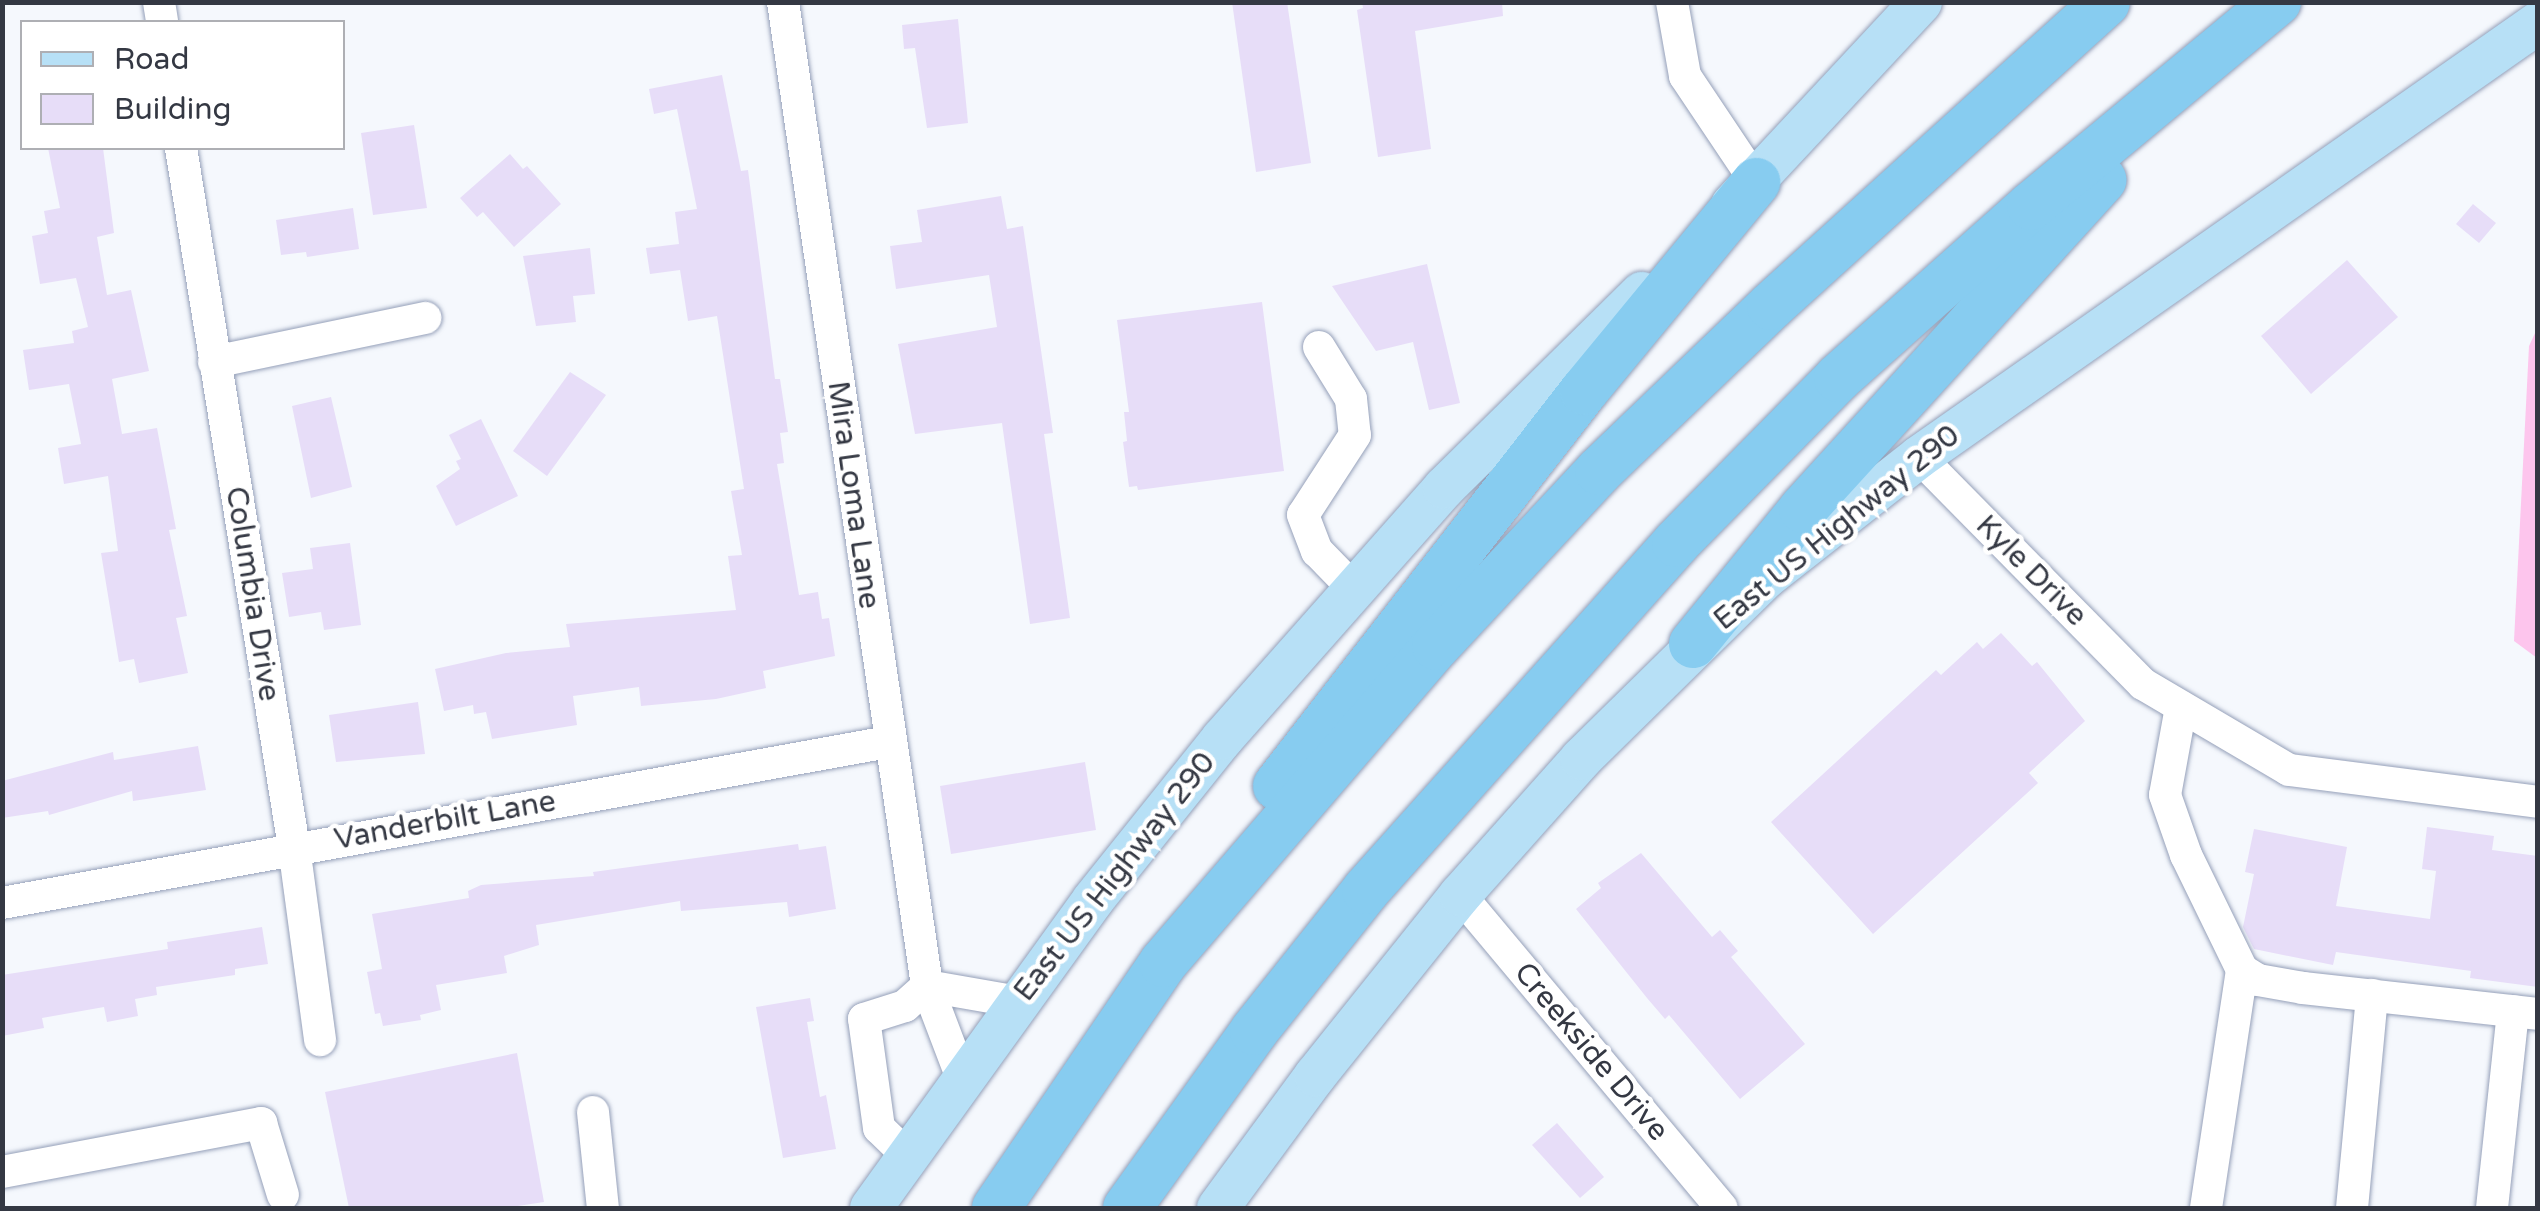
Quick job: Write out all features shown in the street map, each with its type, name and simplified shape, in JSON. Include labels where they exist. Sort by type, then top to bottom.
[{"type":"highway","points":[[1163,964],[1436,646],[1599,471],[1771,306],[2106,2]]},
{"type":"highway","points":[[1127,1208],[1254,1032],[1366,890],[1676,543],[1838,378],[2031,206],[2277,2]]},
{"type":"highway","points":[[1693,644],[1804,510],[2220,53]]},
{"type":"highway","points":[[996,1208],[1163,964],[1283,777],[1572,406],[1756,182]]},
{"type":"main road","name":"East US Highway 290","points":[[872,1208],[1018,1002],[1222,739],[1353,588],[1444,488],[1756,182],[1921,2]]},
{"type":"main road","name":"East US Highway 290","points":[[1218,1208],[1315,1076],[1460,896],[1580,759],[1693,644],[1779,567],[1920,457],[2538,23]]},
{"type":"street","name":"Mira Loma Lane","points":[[783,2],[888,742],[927,986],[962,1078]]},
{"type":"street","points":[[1672,2],[1685,76],[1756,182]]},
{"type":"street","name":"Columbia Drive","points":[[181,150],[294,847],[320,1040]]},
{"type":"street","points":[[214,362],[426,318]]},
{"type":"street","points":[[1319,347],[1351,399],[1355,435],[1303,516],[1317,551],[1353,588]]},
{"type":"street","name":"Kyle Drive","points":[[1920,457],[2143,684],[2289,770],[2538,802]]},
{"type":"street","points":[[2181,706],[2165,795],[2186,854],[2242,970],[2258,980],[2525,1013],[2492,1208]]},
{"type":"street","name":"Vanderbilt Lane","points":[[2,903],[888,742]]},
{"type":"street","name":"Creekside Drive","points":[[1460,896],[1722,1208]]},
{"type":"street","points":[[2206,1208],[2242,970]]},
{"type":"street","points":[[908,1156],[878,1128],[864,1019],[905,1006],[927,986],[1018,1002]]},
{"type":"street","points":[[2352,1208],[2372,996]]},
{"type":"street","points":[[594,1112],[603,1208]]},
{"type":"street","points":[[2,1172],[260,1123],[283,1195]]},
{"type":"shaded area","points":[[2537,329],[2537,658],[2514,641],[2529,346]]},
{"type":"building","points":[[1232,2],[1287,2],[1311,163],[1256,172]]},
{"type":"building","points":[[1362,2],[1502,2],[1503,16],[1415,31],[1431,149],[1378,157],[1357,10],[1363,8]]},
{"type":"building","points":[[958,19],[968,123],[927,128],[915,48],[904,49],[902,25]]},
{"type":"building","points":[[722,75],[741,171],[748,170],[775,379],[780,379],[788,432],[780,433],[784,463],[777,464],[799,595],[818,592],[822,619],[829,618],[835,656],[763,671],[766,688],[716,699],[641,706],[639,687],[573,696],[577,725],[492,739],[486,712],[474,714],[473,705],[444,711],[435,669],[506,653],[570,647],[566,624],[736,610],[728,556],[742,555],[731,491],[744,489],[717,316],[688,321],[680,270],[650,274],[646,248],[679,244],[675,212],[697,209],[677,109],[654,114],[649,89]]},
{"type":"building","points":[[414,125],[427,208],[373,215],[361,133]]},
{"type":"building","points":[[48,150],[103,150],[114,233],[97,237],[107,295],[131,290],[149,371],[112,379],[122,434],[157,428],[176,529],[169,530],[187,616],[176,618],[188,673],[139,683],[134,659],[119,662],[101,553],[118,551],[108,476],[64,484],[58,448],[81,444],[69,384],[29,390],[23,350],[74,343],[72,331],[88,327],[76,278],[40,284],[32,236],[48,233],[44,211],[60,208]]},
{"type":"building","points":[[510,154],[523,169],[527,166],[561,204],[514,247],[483,212],[477,217],[460,198]]},
{"type":"building","points":[[1001,196],[1007,229],[1023,226],[1053,433],[1044,434],[1070,618],[1030,624],[1002,423],[915,434],[898,344],[997,327],[989,275],[896,289],[890,246],[922,242],[917,210]]},
{"type":"building","points":[[2473,204],[2496,223],[2479,243],[2456,224]]},
{"type":"building","points":[[353,208],[359,249],[307,257],[306,252],[281,255],[276,220]]},
{"type":"building","points":[[590,248],[595,294],[573,296],[576,322],[536,326],[523,256]]},
{"type":"building","points":[[2347,260],[2398,317],[2311,394],[2261,336]]},
{"type":"building","points":[[1427,264],[1460,403],[1429,410],[1413,342],[1376,351],[1332,286]]},
{"type":"building","points":[[1262,302],[1284,471],[1138,490],[1137,486],[1129,487],[1123,442],[1127,441],[1124,412],[1129,412],[1117,320]]},
{"type":"building","points":[[570,372],[606,395],[547,476],[513,451]]},
{"type":"building","points":[[331,397],[352,487],[311,498],[292,406]]},
{"type":"building","points":[[481,419],[518,496],[456,526],[436,486],[460,469],[456,461],[461,459],[449,435]]},
{"type":"building","points":[[350,543],[361,625],[324,630],[321,612],[289,617],[282,573],[313,569],[310,548]]},
{"type":"building","points":[[2001,633],[2032,666],[2037,662],[2085,721],[2029,773],[2038,783],[1873,934],[1771,822],[1936,670],[1941,675],[1977,642],[1983,649]]},
{"type":"building","points":[[418,702],[425,754],[336,762],[329,715]]},
{"type":"building","points":[[198,746],[206,790],[133,801],[132,791],[49,815],[48,811],[2,818],[2,781],[113,752],[114,760]]},
{"type":"building","points":[[1085,762],[1096,830],[951,854],[940,786]]},
{"type":"building","points":[[2427,827],[2494,836],[2492,850],[2538,856],[2538,987],[2470,978],[2471,971],[2336,952],[2333,965],[2254,949],[2243,927],[2254,874],[2245,872],[2254,829],[2347,847],[2336,906],[2430,919],[2436,871],[2422,869]]},
{"type":"building","points":[[798,844],[799,850],[826,846],[836,909],[789,917],[787,902],[681,911],[680,901],[536,925],[539,945],[504,956],[507,973],[436,985],[441,1010],[420,1015],[421,1020],[383,1026],[380,1013],[375,1014],[367,972],[382,969],[372,914],[469,898],[468,891],[481,885],[594,876],[593,872]]},
{"type":"building","points":[[1641,853],[1712,937],[1720,930],[1738,951],[1731,957],[1805,1044],[1740,1099],[1669,1015],[1665,1019],[1576,909],[1601,888],[1598,883]]},
{"type":"building","points":[[262,927],[268,964],[235,969],[235,975],[156,987],[157,995],[135,999],[138,1016],[107,1022],[104,1007],[42,1018],[44,1028],[2,1036],[2,975],[168,949],[167,942]]},
{"type":"building","points":[[810,998],[814,1021],[807,1022],[820,1097],[826,1095],[836,1149],[783,1158],[756,1007]]},
{"type":"building","points":[[517,1053],[544,1202],[505,1208],[349,1208],[325,1092]]},
{"type":"building","points":[[1557,1123],[1604,1177],[1580,1198],[1532,1145]]}]
